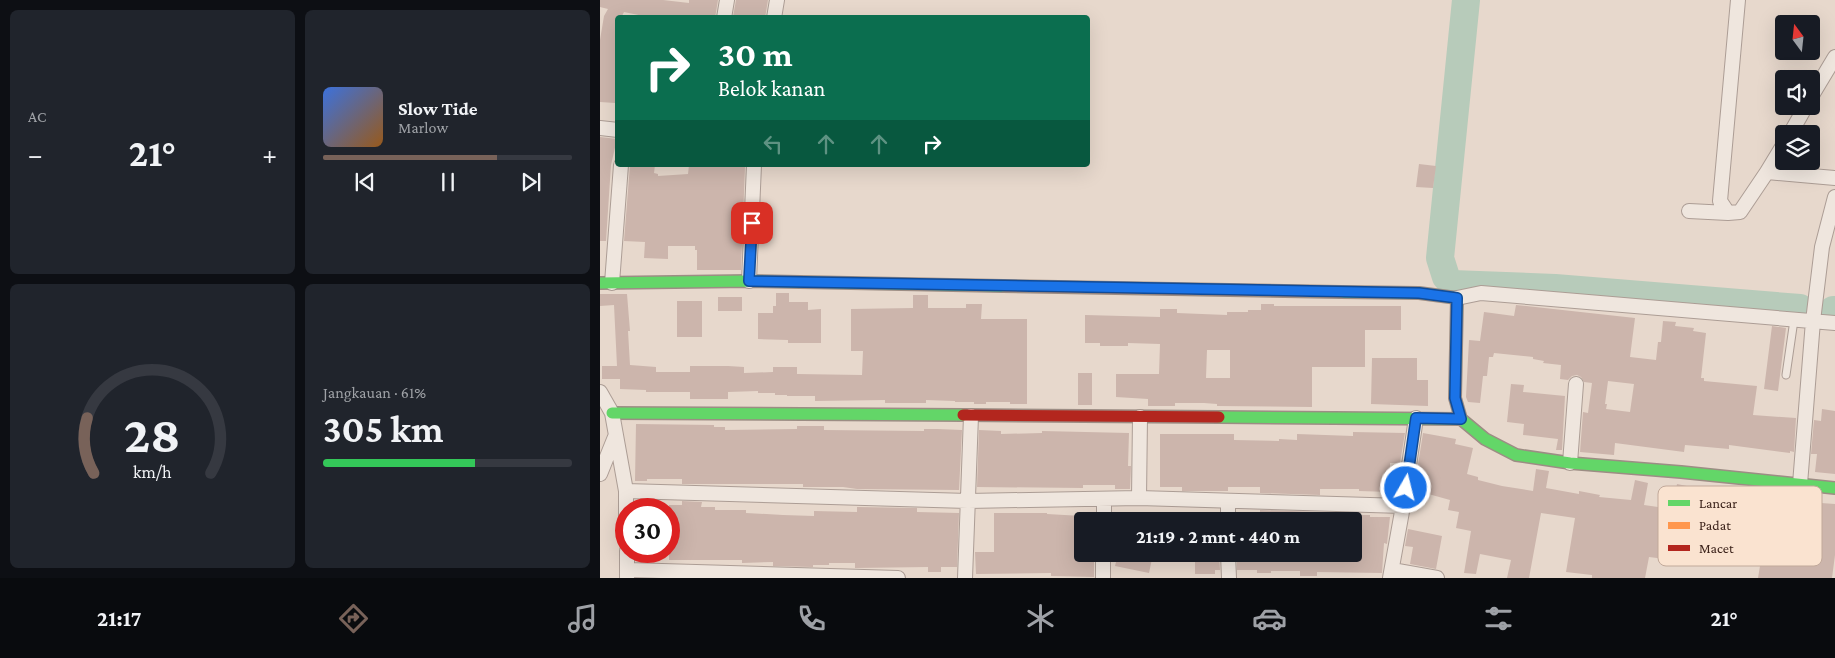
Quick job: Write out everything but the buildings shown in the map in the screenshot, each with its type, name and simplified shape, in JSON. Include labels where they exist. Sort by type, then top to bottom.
[{"type":"street","points":[[724,15],[727,0]]},
{"type":"street","points":[[774,15],[776,0]]},
{"type":"street","points":[[1728,213],[1720,201],[1738,0]]},
{"type":"street","points":[[1820,82],[1835,57]]},
{"type":"street","points":[[600,128],[615,130]]},
{"type":"street","points":[[1689,211],[1740,212],[1775,159]]},
{"type":"street","points":[[621,167],[606,283],[749,281],[1419,293],[1457,298],[1481,293],[1835,323]]},
{"type":"street","points":[[749,281],[754,167]]},
{"type":"street","points":[[1767,172],[1835,178]]},
{"type":"street","points":[[1800,484],[1813,321],[1822,247],[1835,197]]},
{"type":"street","points":[[1457,298],[1455,398],[1461,419],[1485,439],[1516,455],[1570,463],[1818,486]]},
{"type":"street","points":[[1570,463],[1576,384]]},
{"type":"street","points":[[600,392],[612,414],[626,498]]},
{"type":"street","points":[[612,414],[1461,419]]},
{"type":"street","points":[[965,578],[971,416]]},
{"type":"street","points":[[1139,498],[1140,417]]},
{"type":"street","points":[[1416,418],[1391,574],[1437,578]]},
{"type":"street","points":[[600,474],[615,437]]},
{"type":"street","points":[[1822,487],[1835,488]]},
{"type":"street","points":[[626,491],[968,501],[1139,498],[1403,506]]},
{"type":"street","points":[[1104,499],[1104,512]]},
{"type":"street","points":[[1228,501],[1228,512]]},
{"type":"street","points":[[1103,562],[1103,578]]},
{"type":"street","points":[[1228,562],[1229,578]]},
{"type":"street","points":[[627,574],[898,578]]},
{"type":"lane","points":[[1786,375],[1794,320]]},
{"type":"waterway","points":[[1466,0],[1440,258],[1446,277],[1452,284],[1555,288],[1800,308]]},
{"type":"traffic: fast","points":[[600,283],[749,281],[1003,286]]},
{"type":"traffic: fast","points":[[1341,292],[1419,293],[1457,298],[1455,398],[1461,419],[1485,439],[1516,455],[1570,463],[1816,486]]},
{"type":"traffic: fast","points":[[612,413],[963,415]]},
{"type":"traffic: fast","points":[[1219,417],[1461,419]]},
{"type":"traffic: fast","points":[[1822,487],[1835,488]]},
{"type":"traffic: slow","points":[[1003,286],[1341,292]]},
{"type":"traffic: jam","points":[[963,415],[1219,417]]},
{"type":"route","points":[[752,223],[749,281],[1419,293],[1457,298],[1455,398],[1461,419],[1416,418],[1406,488]]}]
